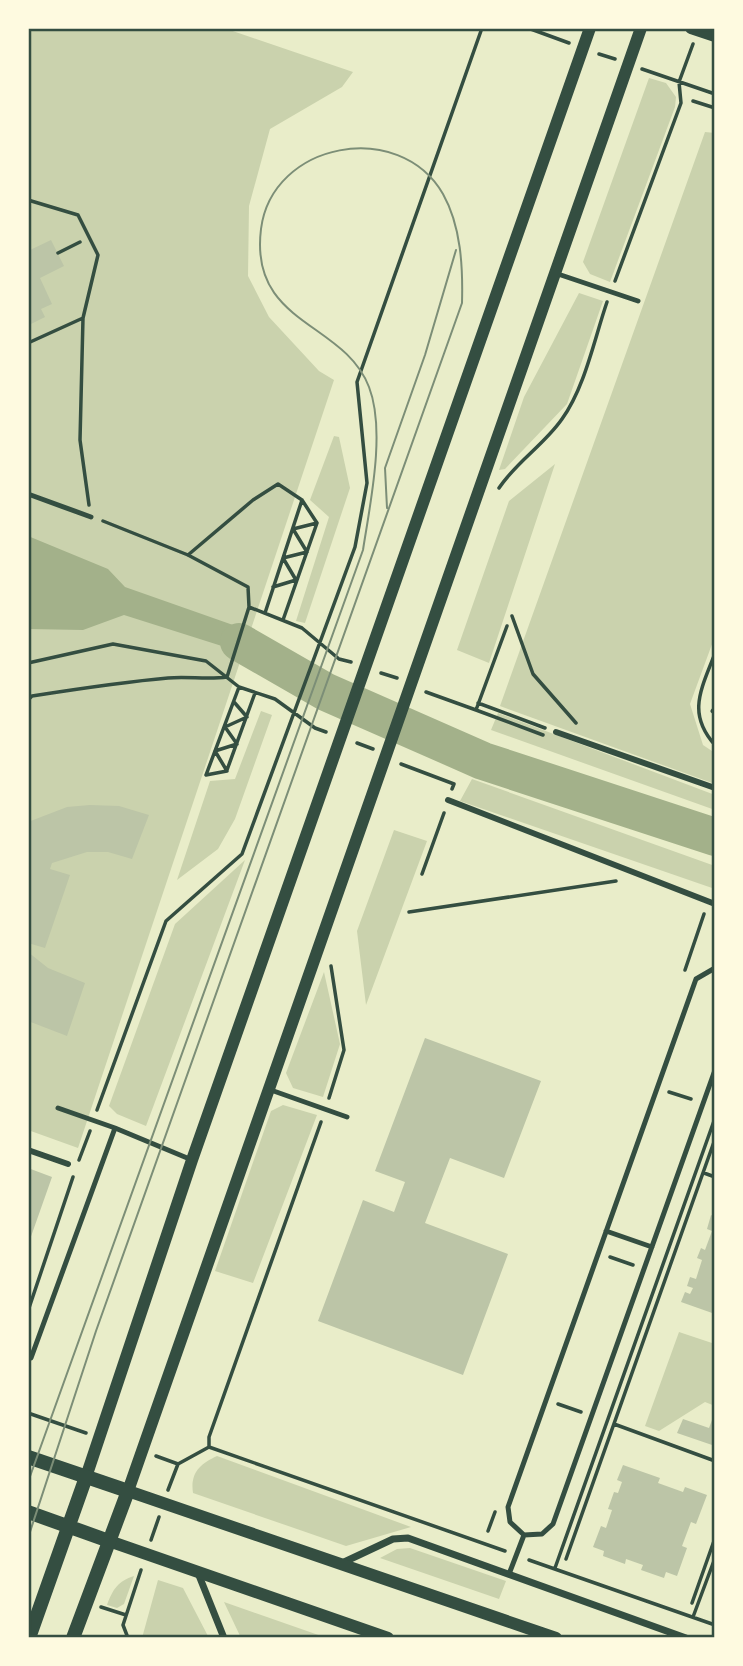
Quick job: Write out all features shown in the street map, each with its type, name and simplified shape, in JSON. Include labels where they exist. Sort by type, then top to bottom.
[{"type":"main road","points":[[28,1457],[128,1492],[73,1638]]},
{"type":"main road","points":[[29,1638],[86,1477]]},
{"type":"main road","points":[[28,1512],[109,1541]]},
{"type":"street","points":[[86,1477],[192,1160],[590,28]]},
{"type":"street","points":[[556,1638],[128,1492],[267,1088],[641,28]]},
{"type":"street","points":[[694,29],[715,36]]},
{"type":"street","points":[[556,732],[715,788]]},
{"type":"street","points":[[449,800],[715,905]]},
{"type":"street","points":[[28,1150],[68,1164]]},
{"type":"street","points":[[340,1564],[393,1538],[408,1538],[686,1638]]},
{"type":"street","points":[[109,1541],[388,1638]]},
{"type":"street","points":[[198,1573],[224,1638]]},
{"type":"lane","points":[[554,273],[638,301]]},
{"type":"lane","points":[[28,494],[90,517]]},
{"type":"lane","points":[[715,968],[696,979],[508,1507],[510,1522],[524,1535],[542,1534],[553,1524],[715,1070]]},
{"type":"lane","points":[[267,1088],[347,1117]]},
{"type":"lane","points":[[58,1108],[192,1160]]},
{"type":"lane","points":[[31,1358],[115,1128]]},
{"type":"lane","points":[[607,1231],[652,1247]]},
{"type":"lane","points":[[509,1574],[524,1535]]},
{"type":"path","points":[[28,1311],[93,1121],[166,921],[242,854],[255,825],[355,547],[366,483],[358,383],[482,28]]},
{"type":"path","points":[[528,28],[715,94]]},
{"type":"path","points":[[496,492],[510,470],[560,422],[572,404],[681,103],[679,82],[694,29]]},
{"type":"path","points":[[693,101],[715,108]]},
{"type":"path","points":[[28,200],[78,215],[98,255],[83,318],[80,440],[90,517],[188,555],[248,587],[247,615],[227,677]]},
{"type":"path","points":[[58,253],[79,242]]},
{"type":"path","points":[[28,343],[83,318]]},
{"type":"path","points":[[188,555],[253,500],[278,484],[302,500],[317,523]]},
{"type":"path","points":[[265,613],[302,500]]},
{"type":"path","points":[[293,530],[317,523]]},
{"type":"path","points":[[283,620],[317,523]]},
{"type":"path","points":[[293,530],[307,552]]},
{"type":"path","points":[[283,558],[307,552]]},
{"type":"path","points":[[283,558],[296,580]]},
{"type":"path","points":[[273,587],[296,580]]},
{"type":"path","points":[[512,616],[533,674],[596,747]]},
{"type":"path","points":[[493,664],[507,626]]},
{"type":"path","points":[[28,663],[113,644],[206,662],[239,687],[275,699],[315,728],[328,733]]},
{"type":"path","points":[[28,700],[32,696],[135,681],[173,678],[204,681],[227,677]]},
{"type":"path","points":[[226,771],[206,775],[239,687]]},
{"type":"path","points":[[226,771],[255,693]]},
{"type":"path","points":[[234,702],[247,717]]},
{"type":"path","points":[[478,703],[556,732]]},
{"type":"path","points":[[476,710],[554,739],[564,735]]},
{"type":"path","points":[[225,727],[247,717]]},
{"type":"path","points":[[225,727],[237,744]]},
{"type":"path","points":[[354,742],[380,751]]},
{"type":"path","points":[[215,751],[237,744]]},
{"type":"path","points":[[215,751],[226,771]]},
{"type":"path","points":[[390,757],[411,770],[454,784],[422,874]]},
{"type":"path","points":[[409,912],[646,876]]},
{"type":"path","points":[[209,1447],[209,1437],[325,1110],[344,1049],[329,958]]},
{"type":"path","points":[[657,1088],[703,1103]]},
{"type":"path","points":[[555,1569],[715,1118]]},
{"type":"path","points":[[566,1559],[715,1139]]},
{"type":"path","points":[[703,1172],[715,1177]]},
{"type":"path","points":[[599,1253],[666,1277]]},
{"type":"path","points":[[547,1399],[715,1461]]},
{"type":"path","points":[[177,1464],[209,1447],[715,1625]]},
{"type":"path","points":[[692,1603],[715,1538]]},
{"type":"path","points":[[693,1618],[715,1558]]},
{"type":"path","points":[[126,1615],[123,1625],[128,1638]]},
{"type":"shaded area","points":[[28,28],[224,28],[353,72],[342,87],[270,129],[249,206],[248,276],[269,317],[319,371],[334,380],[78,1148],[28,1130]]},
{"type":"shaded area","points":[[649,78],[666,83],[676,97],[675,107],[610,282],[590,274],[583,262]]},
{"type":"shaded area","points":[[705,132],[715,133],[715,636],[690,704],[703,745],[715,753],[715,784],[500,706]]},
{"type":"shaded area","points":[[579,293],[603,301],[567,404],[505,469],[499,470],[524,397]]},
{"type":"shaded area","points":[[334,436],[339,437],[350,488],[305,623],[296,621],[329,517],[310,500]]},
{"type":"shaded area","points":[[555,464],[489,663],[457,650],[509,501]]},
{"type":"shaded area","points":[[28,536],[108,569],[125,587],[233,625],[292,652],[282,679],[225,647],[124,615],[83,630],[28,629]]},
{"type":"shaded area","points":[[261,711],[272,715],[235,819],[218,849],[177,880],[210,781],[235,779]]},
{"type":"shaded area","points":[[498,713],[715,795],[715,810],[491,730]]},
{"type":"shaded area","points":[[472,779],[715,866],[715,889],[460,801]]},
{"type":"shaded area","points":[[394,830],[427,841],[366,1005],[357,931]]},
{"type":"shaded area","points":[[245,860],[146,1126],[117,1114],[109,1106],[175,924]]},
{"type":"shaded area","points":[[324,972],[340,1044],[323,1097],[293,1088],[286,1073]]},
{"type":"shaded area","points":[[283,1105],[317,1115],[253,1283],[215,1271],[271,1111]]},
{"type":"shaded area","points":[[679,1332],[715,1344],[715,1406],[705,1402],[659,1431],[645,1426]]},
{"type":"shaded area","points":[[217,1456],[411,1527],[346,1546],[193,1493],[193,1480],[198,1470]]},
{"type":"shaded area","points":[[410,1548],[506,1581],[499,1599],[380,1558],[397,1549]]},
{"type":"shaded area","points":[[134,1576],[124,1604],[117,1608],[107,1605],[117,1586]]},
{"type":"shaded area","points":[[158,1580],[183,1588],[209,1638],[142,1638]]},
{"type":"shaded area","points":[[224,1602],[327,1638],[241,1638]]},
{"type":"building","points":[[51,240],[64,266],[40,278],[52,304],[41,309],[45,317],[31,324],[28,317],[28,251]]},
{"type":"building","points":[[119,806],[149,815],[132,859],[108,852],[87,852],[52,863],[50,869],[70,875],[45,948],[28,943],[28,822],[67,807]]},
{"type":"building","points":[[28,952],[48,968],[85,983],[67,1036],[28,1021]]},
{"type":"building","points":[[425,1038],[541,1081],[504,1178],[450,1158],[425,1223],[508,1254],[463,1375],[318,1321],[363,1200],[394,1212],[405,1182],[375,1171]]},
{"type":"building","points":[[28,1168],[52,1177],[28,1245]]},
{"type":"building","points":[[711,1215],[715,1217],[715,1314],[681,1302],[685,1292],[690,1294],[693,1288],[687,1286],[690,1277],[696,1279],[702,1260],[697,1258],[701,1248],[705,1250],[712,1231],[707,1229]]},
{"type":"building","points":[[715,1412],[715,1446],[677,1433],[683,1419],[709,1428]]},
{"type":"building","points":[[623,1465],[660,1478],[658,1483],[683,1492],[685,1487],[707,1495],[696,1524],[691,1522],[682,1546],[687,1548],[677,1576],[666,1572],[664,1578],[641,1570],[643,1565],[626,1559],[625,1564],[603,1556],[604,1551],[593,1547],[601,1526],[606,1528],[612,1510],[608,1509],[614,1492],[618,1493],[622,1482],[617,1480]]},
{"type":"waterway","points":[[239,642],[326,692],[483,761],[715,837]]},
{"type":"tram line","points":[[28,1482],[363,550],[376,446],[374,405],[369,387],[357,365],[340,348],[283,304],[269,285],[261,261],[261,229],[270,199],[288,176],[312,160],[340,150],[369,149],[398,155],[423,170],[443,194],[449,206],[460,247],[462,303],[96,1331],[28,1538]]},
{"type":"tram line","points":[[387,508],[385,468],[425,355],[456,250]]}]
